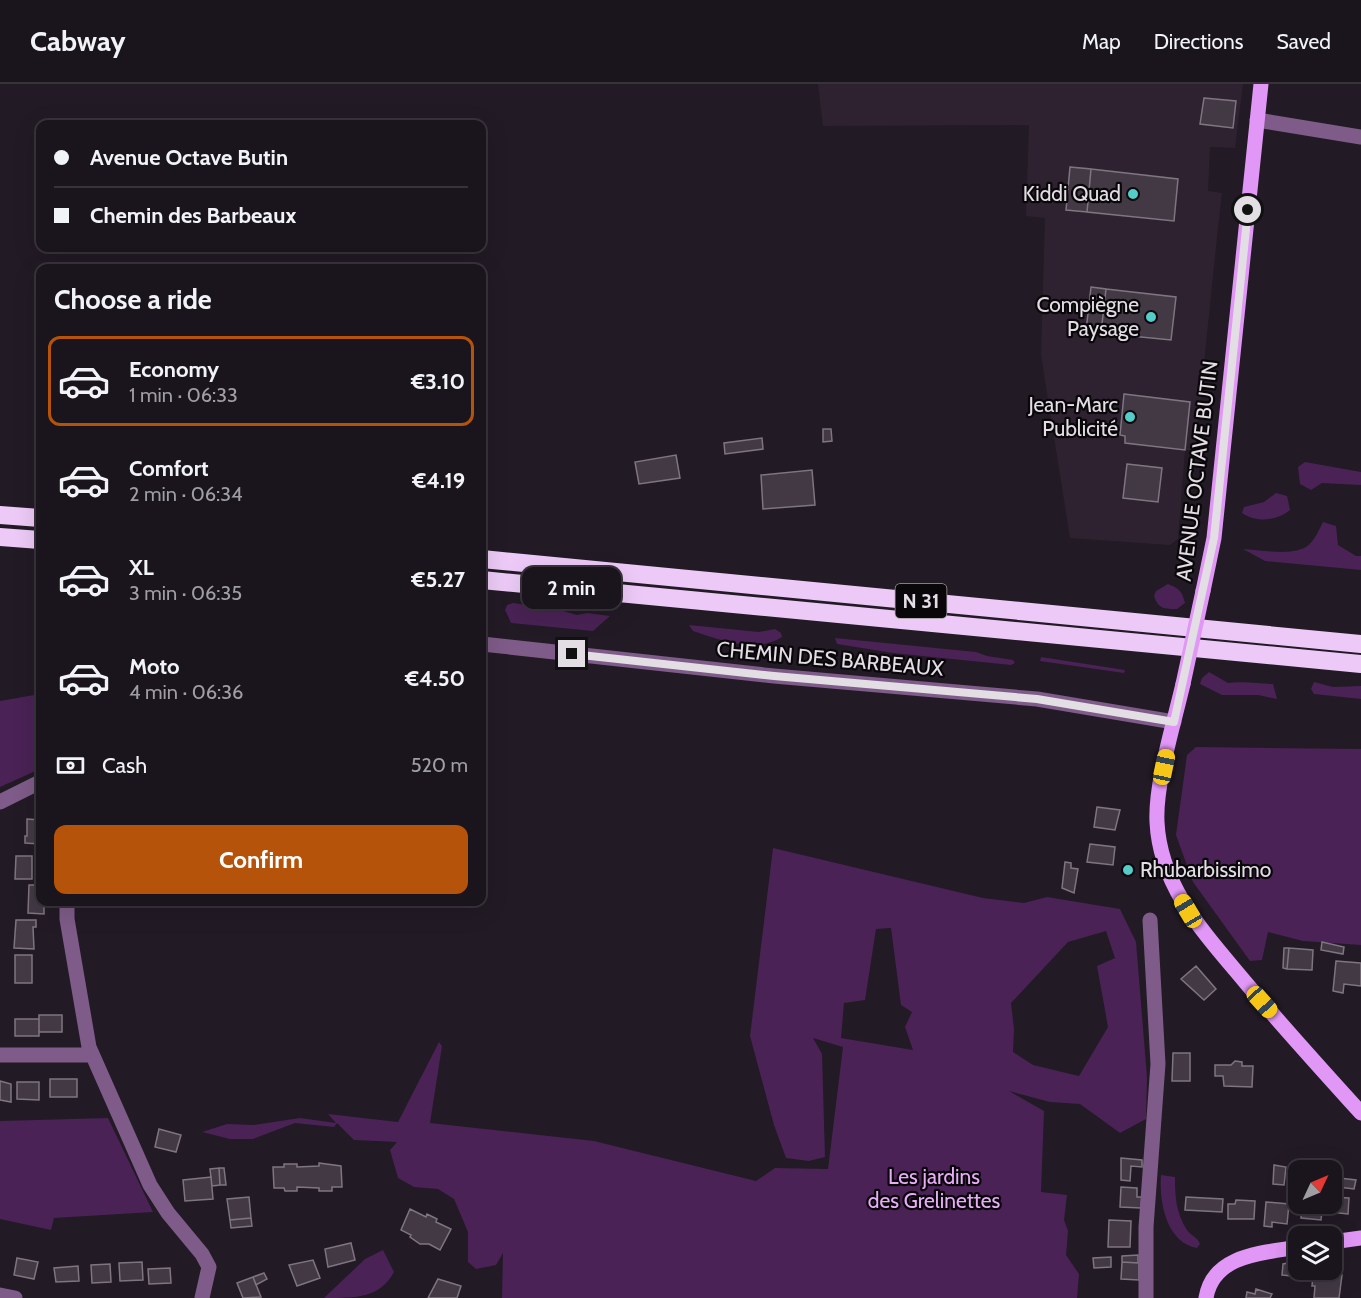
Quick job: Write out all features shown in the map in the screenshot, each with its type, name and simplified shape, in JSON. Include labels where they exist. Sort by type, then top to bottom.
[{"type":"highway","points":[[0,515],[36,518]]},
{"type":"highway","points":[[0,537],[36,540]]},
{"type":"highway","name":"N 31","points":[[486,559],[1361,644]]},
{"type":"highway","name":"N 31","points":[[486,580],[1361,664]]},
{"type":"main road","name":"AVENUE OCTAVE BUTIN","points":[[1261,84],[1214,538],[1156,809],[1157,825],[1164,859],[1178,895],[1199,926],[1255,994],[1361,1113]]},
{"type":"main road","points":[[1342,1241],[1361,1238]]},
{"type":"main road","points":[[1206,1298],[1217,1273],[1227,1265],[1255,1254],[1288,1249]]},
{"type":"street","points":[[1257,120],[1361,137]]},
{"type":"street","name":"CHEMIN DES BARBEAUX","points":[[486,644],[774,676],[1037,699],[1174,722]]},
{"type":"street","points":[[0,802],[36,784]]},
{"type":"street","points":[[67,906],[67,919],[92,1055],[150,1185],[168,1213],[202,1254],[209,1268],[202,1298]]},
{"type":"street","points":[[1146,1298],[1146,1227],[1158,1064],[1150,920]]},
{"type":"street","points":[[0,1055],[92,1055]]},
{"type":"street","points":[[0,1295],[15,1298]]},
{"type":"shaded area","points":[[818,84],[1243,84],[1235,148],[1210,147],[1208,191],[1222,193],[1195,451],[1185,450],[1178,539],[1170,545],[1070,538],[1041,355],[1045,218],[1026,216],[1029,125],[823,126]]},
{"type":"green space","points":[[1305,462],[1361,472],[1361,485],[1322,483],[1311,490],[1300,484],[1298,467]]},
{"type":"green space","points":[[1276,493],[1287,496],[1290,510],[1285,514],[1260,519],[1242,513],[1244,507],[1264,502]]},
{"type":"green space","points":[[1323,522],[1336,526],[1338,545],[1356,556],[1361,556],[1361,570],[1265,561],[1243,549],[1275,552],[1299,550],[1311,542]]},
{"type":"green space","points":[[1168,584],[1178,589],[1183,596],[1185,603],[1177,609],[1162,607],[1154,596],[1156,591]]},
{"type":"green space","points":[[513,603],[577,615],[587,613],[610,616],[593,631],[511,623],[505,610],[507,605]]},
{"type":"green space","points":[[689,625],[759,632],[775,629],[781,633],[782,637],[761,644],[738,644],[693,631]]},
{"type":"green space","points":[[835,638],[976,652],[1013,660],[1015,663],[1011,665],[893,653],[837,644]]},
{"type":"green space","points":[[1041,657],[1125,670],[1124,673],[1040,661]]},
{"type":"green space","points":[[1209,672],[1228,683],[1273,684],[1277,699],[1258,695],[1222,695],[1200,684],[1202,678]]},
{"type":"green space","points":[[1314,682],[1333,687],[1361,686],[1361,699],[1314,694],[1311,689]]},
{"type":"green space","points":[[36,695],[36,771],[0,787],[0,701]]},
{"type":"green space","points":[[1196,747],[1361,749],[1361,945],[1303,941],[1268,932],[1262,960],[1250,961],[1193,882],[1176,835],[1187,755]]},
{"type":"green space","name":"Les jardins des Grelinettes","points":[[773,848],[983,898],[1024,903],[1047,897],[1120,909],[1136,942],[1147,1077],[1146,1119],[1120,1133],[1080,1104],[1050,1102],[1009,1091],[1044,1111],[1041,1192],[1067,1195],[1064,1220],[1068,1231],[1066,1255],[1079,1274],[1077,1298],[502,1298],[503,1253],[496,1265],[476,1269],[468,1262],[468,1232],[454,1199],[438,1189],[414,1187],[398,1178],[390,1150],[397,1142],[354,1140],[337,1123],[334,1127],[295,1123],[253,1139],[230,1139],[202,1132],[227,1124],[254,1125],[300,1118],[336,1123],[328,1114],[398,1122],[439,1042],[442,1046],[430,1123],[594,1141],[756,1181],[775,1168],[828,1169],[843,1047],[813,1038],[822,1054],[825,1157],[809,1161],[786,1158],[774,1125],[750,1036]],"holes":[[[891,928],[901,1005],[912,1012],[905,1027],[913,1050],[841,1038],[844,1003],[865,1000],[876,929]],[[1106,931],[1115,958],[1097,966],[1108,1027],[1079,1076],[1033,1065],[1013,1052],[1014,1029],[1011,1003],[1068,942]]]},
{"type":"green space","points":[[108,1118],[153,1212],[54,1218],[51,1230],[0,1219],[0,1121]]},
{"type":"green space","points":[[1161,1175],[1175,1177],[1178,1211],[1187,1230],[1199,1241],[1197,1248],[1186,1244],[1171,1229],[1163,1208]]},
{"type":"green space","points":[[383,1250],[394,1272],[382,1287],[357,1297],[324,1298],[365,1259]]},
{"type":"building","points":[[1204,98],[1236,101],[1233,128],[1200,124]]},
{"type":"building","points":[[1070,167],[1091,169],[1087,212],[1066,210]]},
{"type":"building","points":[[1091,169],[1178,179],[1174,221],[1087,212]]},
{"type":"building","points":[[1091,287],[1106,289],[1101,333],[1086,331]]},
{"type":"building","points":[[1106,289],[1176,297],[1171,340],[1101,333]]},
{"type":"building","points":[[1124,394],[1190,402],[1185,450],[1125,443],[1125,436],[1120,435]]},
{"type":"building","points":[[823,429],[831,429],[832,441],[823,442]]},
{"type":"building","points":[[762,438],[763,449],[725,454],[724,443]]},
{"type":"building","points":[[676,455],[680,478],[639,484],[635,462]]},
{"type":"building","points":[[1127,464],[1162,468],[1158,502],[1123,498]]},
{"type":"building","points":[[812,470],[815,505],[763,509],[761,475]]},
{"type":"building","points":[[1097,807],[1120,810],[1115,830],[1094,827]]},
{"type":"building","points":[[27,819],[36,820],[36,844],[25,843],[25,836],[27,836]]},
{"type":"building","points":[[1090,844],[1115,847],[1113,865],[1087,862]]},
{"type":"building","points":[[16,856],[32,856],[32,879],[15,879]]},
{"type":"building","points":[[1065,862],[1071,863],[1071,868],[1078,869],[1074,893],[1062,888]]},
{"type":"building","points":[[29,885],[36,885],[36,906],[44,906],[44,914],[28,913]]},
{"type":"building","points":[[16,920],[36,920],[36,927],[33,927],[34,949],[14,948]]},
{"type":"building","points":[[1322,942],[1344,947],[1343,954],[1321,950]]},
{"type":"building","points":[[1284,948],[1289,948],[1287,969],[1283,968]]},
{"type":"building","points":[[1289,948],[1313,950],[1312,970],[1287,969]]},
{"type":"building","points":[[15,955],[32,955],[32,983],[15,983]]},
{"type":"building","points":[[1336,961],[1361,963],[1361,986],[1344,984],[1343,993],[1333,991]]},
{"type":"building","points":[[1196,966],[1216,989],[1204,1000],[1181,979]]},
{"type":"building","points":[[39,1015],[62,1015],[62,1032],[39,1032]]},
{"type":"building","points":[[15,1019],[39,1019],[39,1036],[15,1036]]},
{"type":"building","points":[[1173,1053],[1190,1053],[1190,1081],[1172,1081]]},
{"type":"building","points":[[1235,1061],[1242,1062],[1242,1066],[1253,1066],[1252,1087],[1224,1086],[1223,1076],[1215,1076],[1215,1065],[1231,1065]]},
{"type":"building","points":[[50,1079],[77,1079],[77,1097],[50,1097]]},
{"type":"building","points":[[0,1081],[11,1084],[11,1102],[0,1100]]},
{"type":"building","points":[[17,1082],[39,1082],[39,1100],[17,1099]]},
{"type":"building","points":[[159,1129],[181,1135],[176,1152],[155,1147]]},
{"type":"building","points":[[1121,1158],[1142,1160],[1142,1167],[1131,1166],[1130,1181],[1121,1180]]},
{"type":"building","points":[[319,1163],[341,1166],[342,1187],[332,1187],[332,1191],[297,1187],[297,1191],[285,1191],[284,1188],[274,1188],[273,1167],[284,1167],[284,1164],[297,1164],[297,1167],[319,1166]]},
{"type":"building","points":[[1274,1165],[1286,1167],[1284,1185],[1273,1184]]},
{"type":"building","points":[[219,1168],[224,1168],[226,1185],[220,1185]]},
{"type":"building","points":[[219,1168],[220,1185],[212,1186],[210,1169]]},
{"type":"building","points":[[211,1177],[213,1199],[185,1201],[183,1180]]},
{"type":"building","points":[[1342,1178],[1356,1180],[1354,1189],[1342,1188]]},
{"type":"building","points":[[1121,1187],[1137,1188],[1137,1197],[1142,1197],[1141,1208],[1120,1207]]},
{"type":"building","points":[[249,1197],[251,1218],[230,1220],[227,1199]]},
{"type":"building","points":[[1186,1197],[1223,1199],[1222,1212],[1185,1210]]},
{"type":"building","points":[[1342,1198],[1349,1198],[1348,1214],[1342,1213]]},
{"type":"building","points":[[1236,1200],[1255,1201],[1254,1219],[1228,1219],[1228,1204],[1235,1204]]},
{"type":"building","points":[[1266,1202],[1288,1204],[1287,1224],[1272,1222],[1272,1227],[1264,1226]]},
{"type":"building","points":[[410,1209],[426,1217],[427,1214],[437,1219],[436,1222],[451,1229],[440,1250],[429,1244],[420,1244],[410,1237],[411,1235],[401,1230]]},
{"type":"building","points":[[1301,1214],[1322,1214],[1321,1220],[1301,1218]]},
{"type":"building","points":[[251,1218],[252,1226],[231,1228],[230,1220]]},
{"type":"building","points":[[1109,1220],[1131,1221],[1130,1247],[1108,1247]]},
{"type":"building","points":[[351,1243],[355,1260],[328,1267],[325,1249]]},
{"type":"building","points":[[1138,1255],[1138,1263],[1122,1262],[1122,1256]]},
{"type":"building","points":[[1111,1257],[1111,1267],[1094,1268],[1093,1258]]},
{"type":"building","points":[[17,1258],[38,1262],[34,1279],[14,1275]]},
{"type":"building","points":[[313,1260],[320,1278],[297,1286],[289,1265]]},
{"type":"building","points":[[142,1262],[143,1280],[120,1281],[119,1263]]},
{"type":"building","points":[[1122,1262],[1139,1263],[1139,1280],[1121,1279]]},
{"type":"building","points":[[1288,1263],[1288,1276],[1282,1275],[1283,1264]]},
{"type":"building","points":[[110,1264],[111,1282],[92,1283],[91,1265]]},
{"type":"building","points":[[78,1266],[79,1281],[56,1282],[54,1268]]},
{"type":"building","points":[[170,1268],[171,1283],[149,1284],[148,1269]]},
{"type":"building","points":[[264,1273],[267,1279],[256,1285],[253,1277]]},
{"type":"building","points":[[253,1277],[261,1297],[243,1298],[237,1283]]},
{"type":"building","points":[[438,1279],[461,1286],[457,1298],[428,1298]]},
{"type":"building","points":[[1313,1280],[1341,1280],[1339,1298],[1314,1298],[1315,1286],[1312,1286]]},
{"type":"building","points":[[1256,1289],[1272,1294],[1270,1298],[1246,1298],[1247,1292],[1255,1294]]},
{"type":"place","name":"Kiddi Quad","points":[[1133,194]]},
{"type":"place","name":"Compiègne Paysage","points":[[1151,317]]},
{"type":"place","name":"Jean-Marc Publicité","points":[[1130,417]]},
{"type":"place","name":"Rhubarbissimo","points":[[1128,870]]},
{"type":"route","points":[[572,654],[774,676],[1037,699],[1174,722],[1214,538],[1248,210]]}]
